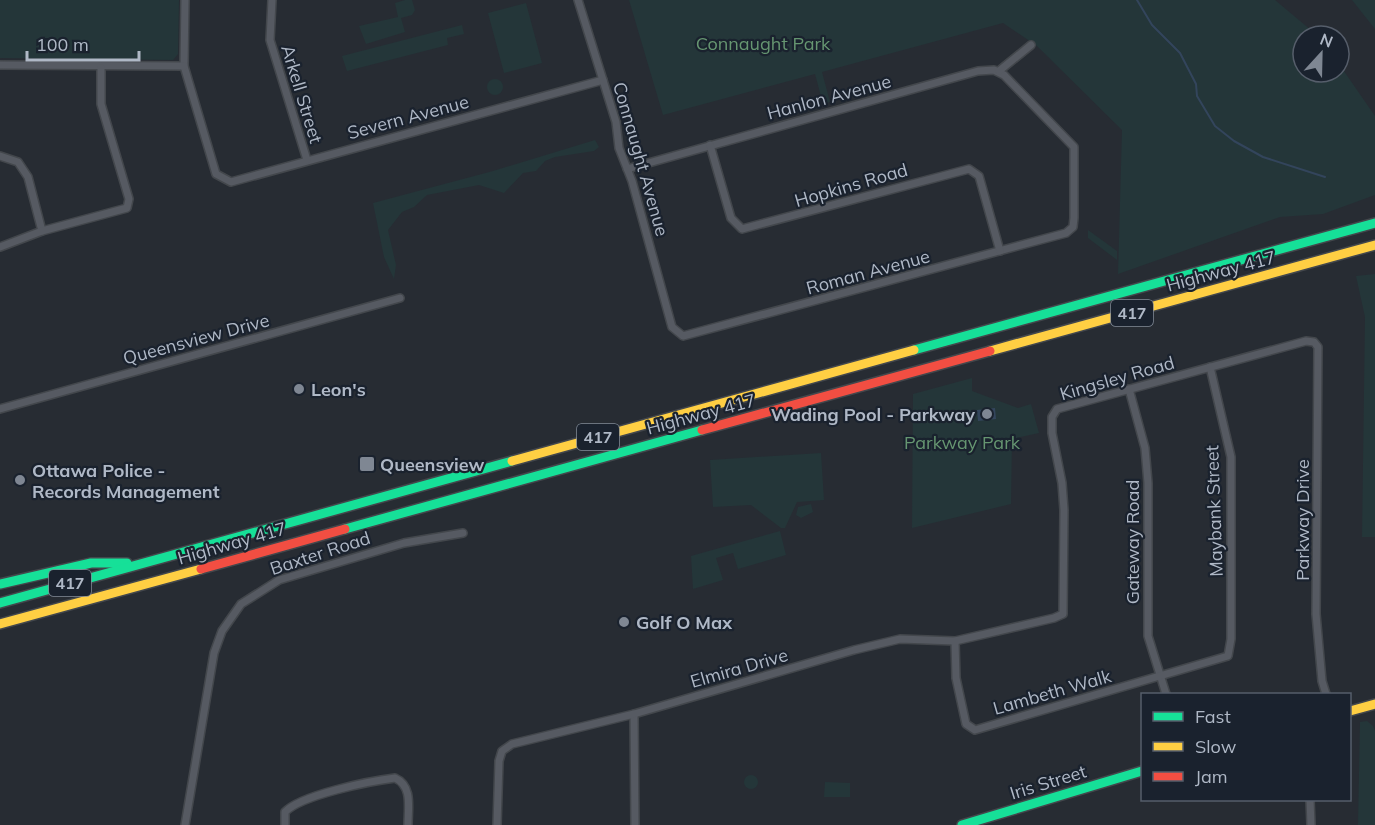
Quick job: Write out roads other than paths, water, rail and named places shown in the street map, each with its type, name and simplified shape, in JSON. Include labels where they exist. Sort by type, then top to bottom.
[{"type":"main road","name":"417","points":[[0,603],[1375,223]]},
{"type":"main road","name":"Highway 417","points":[[0,624],[1375,247]]},
{"type":"main road","points":[[0,584],[91,563],[140,564]]},
{"type":"main road","points":[[0,633],[113,593]]},
{"type":"main road","points":[[1351,711],[1375,704]]},
{"type":"main road","name":"Iris Street","points":[[962,825],[1141,772]]},
{"type":"street","points":[[0,65],[101,68],[184,66],[185,0]]},
{"type":"street","name":"Arkell Street","points":[[272,0],[270,40],[307,160]]},
{"type":"street","name":"Connaught Avenue","points":[[578,0],[617,126],[619,148],[672,327]]},
{"type":"street","points":[[999,71],[1031,45]]},
{"type":"street","name":"Severn Avenue","points":[[184,66],[216,174],[222,179],[237,182],[307,160],[603,80]]},
{"type":"street","points":[[0,247],[42,231],[106,216],[127,208],[129,199],[101,104],[101,68]]},
{"type":"street","name":"Hanlon Avenue","points":[[627,169],[978,71],[999,71]]},
{"type":"street","name":"Roman Avenue","points":[[672,327],[677,333],[690,336],[1066,233],[1073,226],[1074,147],[999,71]]},
{"type":"street","name":"Hopkins Road","points":[[710,145],[731,218],[742,229],[969,169],[979,177],[1000,251]]},
{"type":"street","points":[[0,156],[18,162],[28,177],[42,231]]},
{"type":"street","name":"Queensview Drive","points":[[0,409],[400,298]]},
{"type":"street","name":"Kingsley Road","points":[[1060,615],[1064,605],[1062,554],[1064,510],[1062,483],[1052,433],[1052,417],[1058,409],[1306,341],[1316,345]]},
{"type":"street","name":"Parkway Drive","points":[[1316,345],[1316,614],[1322,681],[1326,693]]},
{"type":"street","name":"Maybank Street","points":[[1210,367],[1231,457],[1231,639],[1228,656]]},
{"type":"street","name":"Gateway Road","points":[[1129,389],[1145,448],[1148,483],[1148,636],[1166,693]]},
{"type":"street","name":"Baxter Road","points":[[185,825],[213,653],[222,631],[241,604],[279,580],[404,543],[463,533]]},
{"type":"street","name":"Elmira Drive","points":[[497,825],[499,760],[502,751],[512,744],[634,714],[854,650],[900,639],[955,642],[1060,615]]},
{"type":"street","name":"Lambeth Walk","points":[[955,642],[956,678],[966,724],[975,730],[1228,656]]},
{"type":"street","points":[[634,714],[635,825]]},
{"type":"street","points":[[285,824],[285,812],[291,806],[395,778],[404,782],[408,789],[408,825]]},
{"type":"street","points":[[1310,801],[1311,825]]},
{"type":"water","name":"Wading Pool - Parkway","points":[[995,408],[996,419],[978,421],[977,410]]},
{"type":"waterway","points":[[1137,0],[1152,25],[1180,53],[1196,84],[1197,96],[1215,126],[1234,141],[1263,157],[1325,177]]},
{"type":"place","name":"Leon's","points":[[299,389]]},
{"type":"place","name":"Wading Pool - Parkway","points":[[987,414]]},
{"type":"place","name":"Queensview","points":[[367,464]]},
{"type":"place","name":"Ottawa Police - Records Management","points":[[20,480]]},
{"type":"place","name":"Golf O Max","points":[[624,622]]},
{"type":"park label","name":"Connaught Park","points":[[763,43]]},
{"type":"park label","name":"Parkway Park","points":[[962,442]]}]
